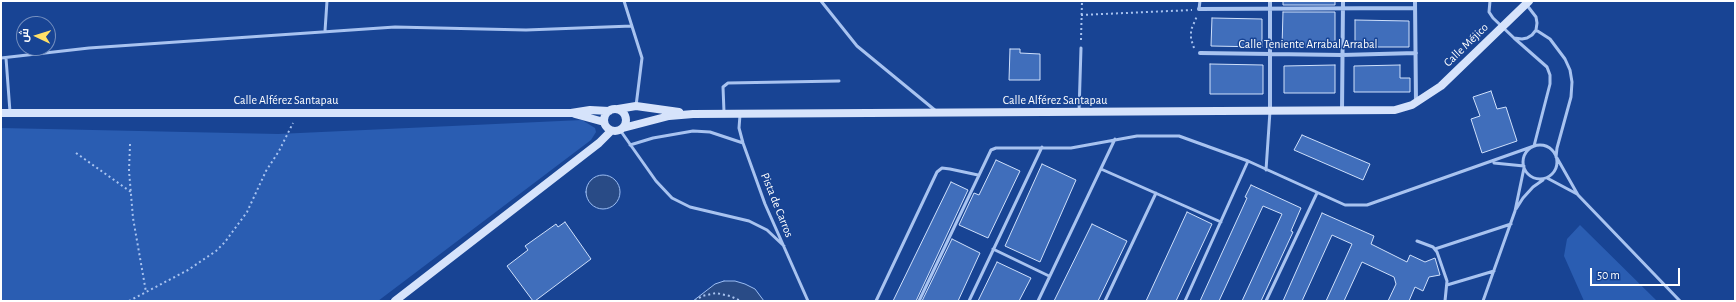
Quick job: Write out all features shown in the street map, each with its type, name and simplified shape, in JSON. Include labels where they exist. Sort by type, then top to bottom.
[{"type":"main road","name":"Calle Méjico","points":[[1416,103],[1441,86],[1502,28],[1526,2]]},
{"type":"main road","name":"Calle Alférez Santapau","points":[[621,129],[669,116],[693,114],[1388,111],[1404,108],[1416,103]]},
{"type":"main road","name":"Calle Alférez Santapau","points":[[618,109],[636,106],[693,114]]},
{"type":"main road","points":[[395,301],[599,143],[611,131],[621,129],[626,124],[625,115],[618,109],[609,111],[606,114],[604,122],[607,129],[611,131]]},
{"type":"main road","name":"Calle Alférez Santapau","points":[[1,113],[571,113],[590,110],[609,111]]},
{"type":"main road","name":"Calle Alférez Santapau","points":[[571,113],[604,122]]},
{"type":"street","points":[[1270,1],[1270,111]]},
{"type":"street","points":[[1342,111],[1343,1]]},
{"type":"street","points":[[1415,1],[1416,103]]},
{"type":"street","points":[[1199,9],[1415,8]]},
{"type":"street","name":"Calle Teniente Arrabal Arrabal","points":[[1200,53],[1342,55],[1416,53]]},
{"type":"lane","points":[[325,31],[327,1]]},
{"type":"lane","points":[[624,1],[642,58],[636,106]]},
{"type":"lane","points":[[821,1],[857,46],[937,112]]},
{"type":"lane","points":[[1199,9],[1200,1]]},
{"type":"lane","points":[[1483,301],[1511,224],[1524,167],[1525,154],[1534,146],[1550,84],[1550,75],[1547,67],[1502,28],[1493,18],[1489,12],[1490,1]]},
{"type":"lane","points":[[1514,38],[1527,38],[1536,30],[1536,16],[1526,2]]},
{"type":"lane","points":[[1,58],[89,48],[395,27],[526,30],[632,26]]},
{"type":"lane","points":[[1515,211],[1532,187],[1555,170],[1557,148],[1571,97],[1572,82],[1570,70],[1565,59],[1550,39],[1536,30]]},
{"type":"lane","points":[[1079,112],[1080,48]]},
{"type":"lane","points":[[6,58],[10,113]]},
{"type":"lane","points":[[724,113],[724,87],[728,83],[839,81]]},
{"type":"lane","points":[[1266,170],[1270,111]]},
{"type":"lane","name":"Pista de Carros","points":[[740,113],[739,128],[742,143],[765,204],[808,301]]},
{"type":"lane","points":[[621,129],[630,145],[656,181],[672,198],[690,207],[750,221],[767,230],[784,246]]},
{"type":"lane","points":[[630,145],[653,138],[693,131],[710,132],[742,143]]},
{"type":"lane","points":[[919,301],[991,150],[1072,148],[1137,136],[1180,136],[1248,161],[1345,205],[1367,205],[1490,163],[1534,146],[1540,145],[1550,148],[1578,195],[1680,301]]},
{"type":"lane","points":[[1038,301],[1116,140]]},
{"type":"lane","points":[[969,301],[1042,148]]},
{"type":"lane","points":[[1185,301],[1248,161]]},
{"type":"lane","points":[[1490,163],[1507,163],[1524,167],[1530,176],[1539,179],[1545,178],[1578,195]]},
{"type":"lane","points":[[876,301],[937,172],[942,168],[978,176]]},
{"type":"lane","points":[[1101,169],[1221,222]]},
{"type":"lane","points":[[1105,301],[1156,193]]},
{"type":"lane","points":[[1266,301],[1317,193]]},
{"type":"lane","points":[[1417,241],[1435,249],[1511,224]]},
{"type":"lane","points":[[1435,249],[1446,277],[1447,285],[1445,301]]},
{"type":"lane","points":[[993,250],[1050,276]]},
{"type":"lane","points":[[1447,285],[1494,271]]},
{"type":"path","points":[[1080,48],[1082,1]]},
{"type":"path","points":[[1081,15],[1199,9],[1191,30],[1191,39],[1193,47],[1200,53]]},
{"type":"path","points":[[129,301],[188,270],[216,251],[234,231],[247,212],[266,171],[279,151],[299,112]]},
{"type":"path","points":[[130,144],[133,218],[146,292]]},
{"type":"path","points":[[76,153],[131,192]]},
{"type":"path","points":[[696,301],[702,296],[716,293],[730,296],[741,301]]},
{"type":"shaded area","points":[[582,120],[595,128],[596,132],[591,140],[378,301],[1,301],[1,128],[278,134]]},
{"type":"shaded area","points":[[603,175],[615,180],[620,192],[615,204],[603,209],[591,204],[586,192],[591,180]]},
{"type":"shaded area","points":[[1580,225],[1657,301],[1584,301],[1564,256],[1567,239]]},
{"type":"shaded area","points":[[724,281],[735,281],[755,289],[764,301],[693,301],[715,284]]},
{"type":"building","points":[[1283,1],[1335,1],[1335,5],[1283,5]]},
{"type":"building","points":[[1283,12],[1335,12],[1335,47],[1282,47]]},
{"type":"building","points":[[1212,18],[1262,19],[1262,47],[1211,46]]},
{"type":"building","points":[[1355,20],[1409,21],[1409,47],[1355,47]]},
{"type":"building","points":[[1010,49],[1020,49],[1020,53],[1040,54],[1040,80],[1009,80]]},
{"type":"building","points":[[1210,64],[1263,65],[1263,94],[1210,94]]},
{"type":"building","points":[[1335,65],[1335,93],[1284,93],[1284,66]]},
{"type":"building","points":[[1400,65],[1400,78],[1410,78],[1410,92],[1354,92],[1354,66]]},
{"type":"building","points":[[1491,91],[1497,109],[1506,107],[1517,141],[1482,153],[1471,119],[1480,116],[1473,97]]},
{"type":"building","points":[[1302,135],[1370,164],[1363,180],[1294,150]]},
{"type":"building","points":[[996,160],[1020,171],[988,238],[959,225],[974,193],[979,195]]},
{"type":"building","points":[[1042,164],[1076,180],[1040,262],[1005,246]]},
{"type":"building","points":[[951,182],[968,190],[916,301],[893,301]]},
{"type":"building","points":[[1251,185],[1301,208],[1291,231],[1293,232],[1261,301],[1242,301],[1282,214],[1263,206],[1219,301],[1200,301],[1247,198],[1245,197]]},
{"type":"building","points":[[1187,212],[1212,224],[1176,301],[1146,301]]},
{"type":"building","points":[[1322,213],[1374,236],[1371,244],[1407,262],[1410,255],[1425,262],[1435,258],[1440,275],[1429,277],[1423,291],[1415,287],[1409,301],[1388,301],[1396,284],[1394,277],[1362,262],[1344,301],[1326,301],[1352,244],[1332,235],[1302,301],[1283,301]]},
{"type":"building","points":[[565,222],[591,259],[533,301],[507,266],[528,250],[525,246],[556,224],[558,227]]},
{"type":"building","points":[[1092,224],[1127,241],[1098,301],[1054,301]]},
{"type":"building","points":[[952,239],[980,253],[958,301],[922,301]]},
{"type":"building","points":[[997,262],[1031,278],[1019,301],[978,301]]}]
